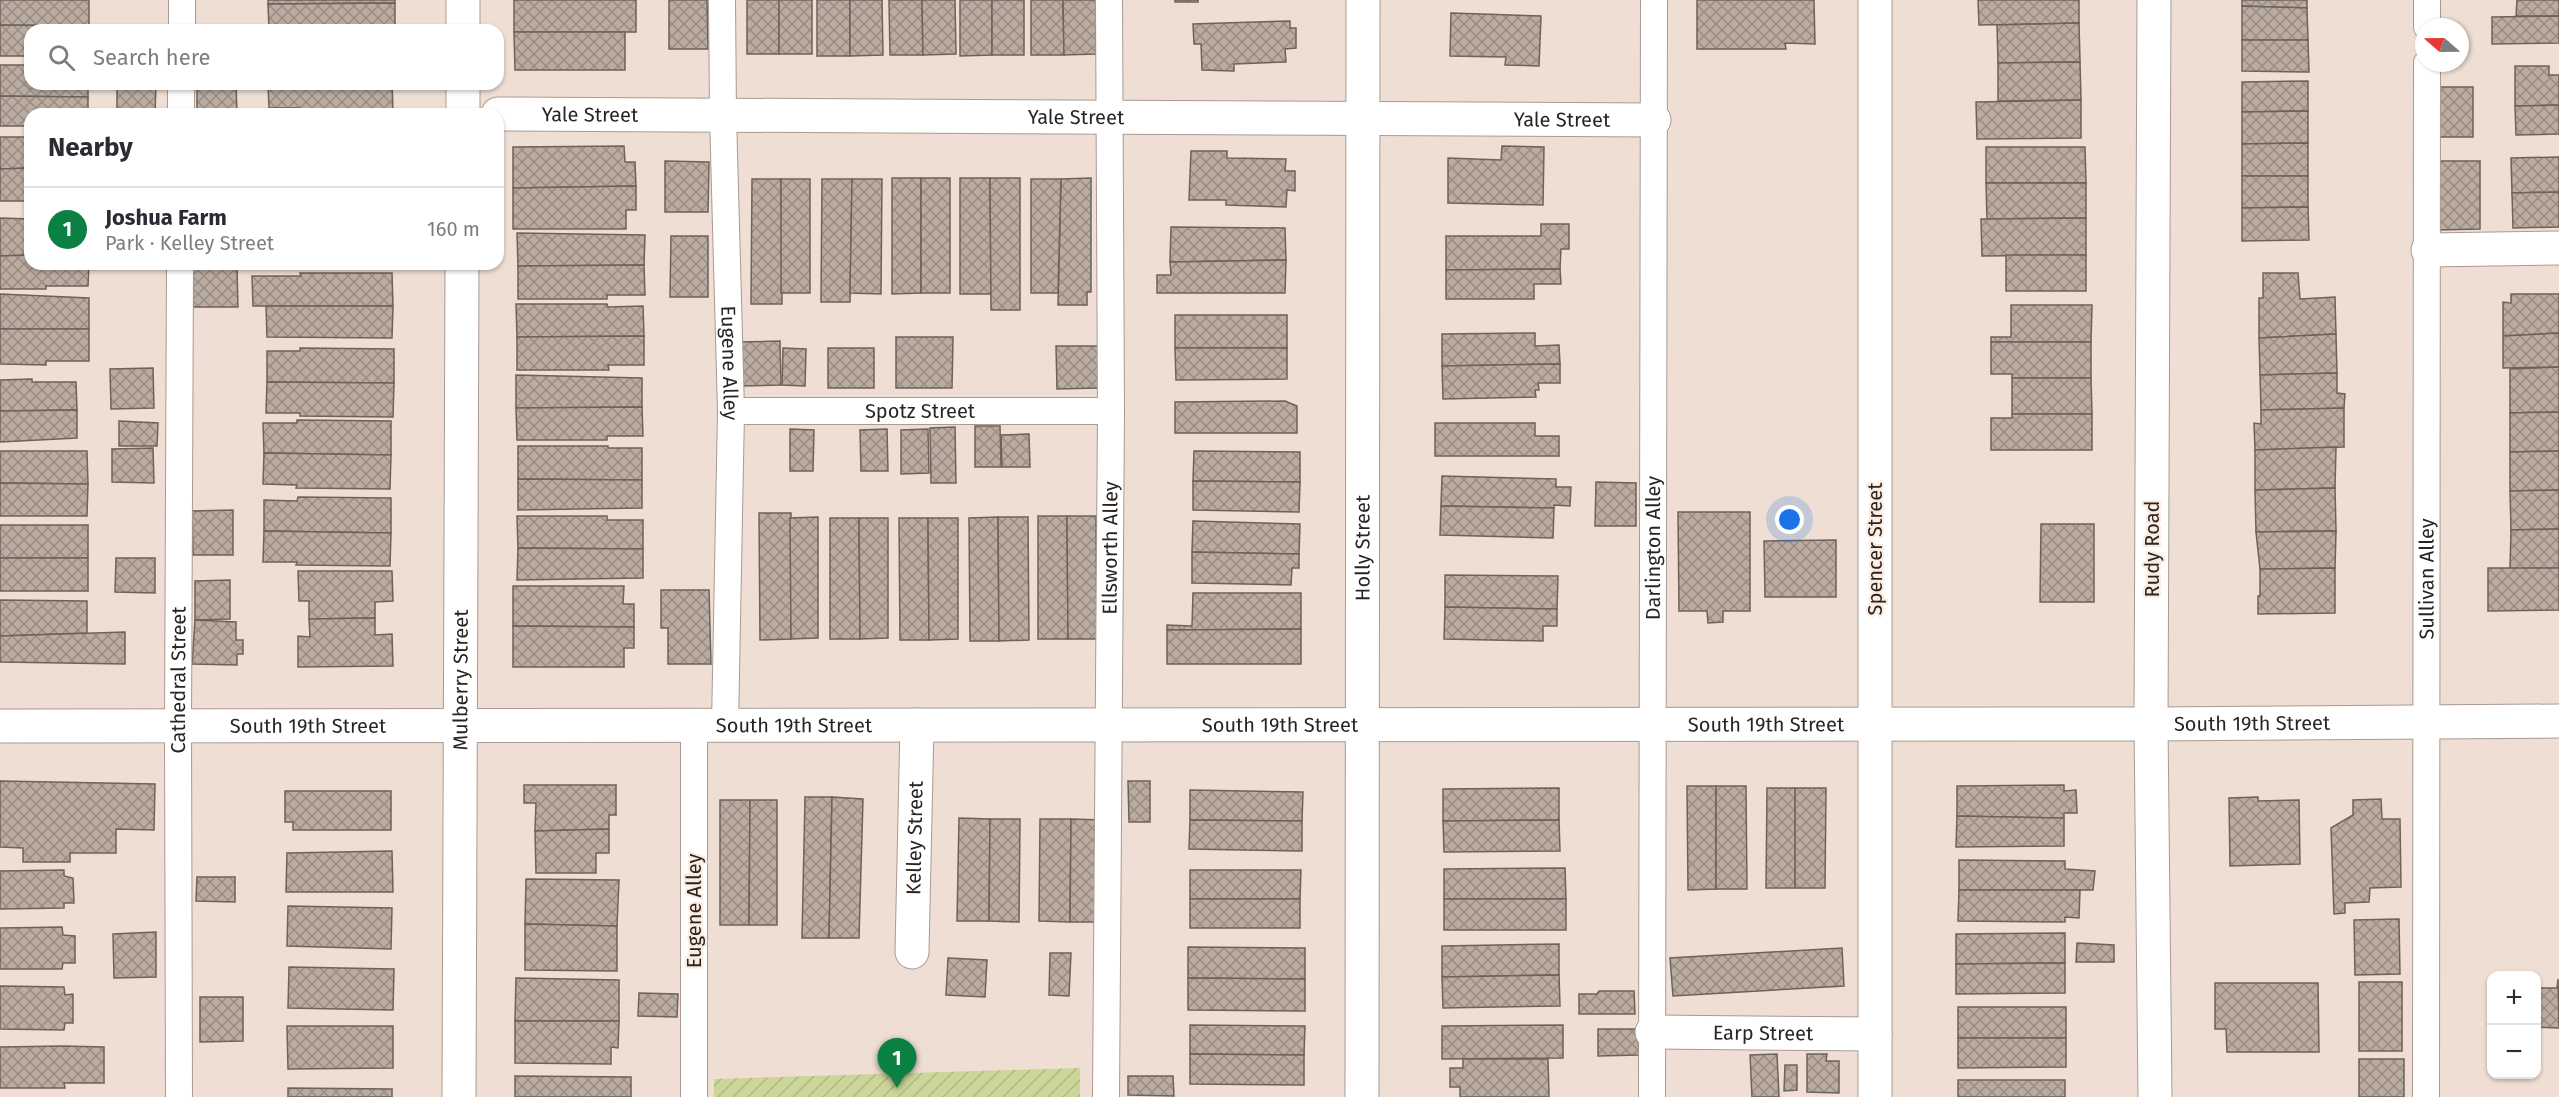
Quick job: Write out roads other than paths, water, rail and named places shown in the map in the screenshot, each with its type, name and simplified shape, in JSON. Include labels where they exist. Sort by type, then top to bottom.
[{"type":"street","points":[[463,0],[463,24]]},
{"type":"street","name":"Holly Street","points":[[1362,1097],[1363,0]]},
{"type":"street","name":"Spencer Street","points":[[1875,0],[1875,1097]]},
{"type":"street","name":"Rudy Road","points":[[2154,0],[2151,724],[2155,1097]]},
{"type":"street","points":[[463,90],[463,108]]},
{"type":"street","name":"Yale Street","points":[[504,114],[1653,120]]},
{"type":"street","points":[[2428,250],[2559,248]]},
{"type":"street","name":"Mulberry Street","points":[[459,1097],[462,270]]},
{"type":"street","name":"South 19th Street","points":[[0,726],[1875,725],[2559,721]]},
{"type":"street","name":"Kelley Street","points":[[912,952],[918,725]]},
{"type":"street","name":"Earp Street","points":[[1652,1032],[1875,1034]]},
{"type":"lane","points":[[182,0],[182,24]]},
{"type":"lane","name":"Eugene Alley","points":[[694,1097],[710,726],[731,411],[722,0]]},
{"type":"lane","name":"Ellsworth Alley","points":[[1106,1097],[1111,411],[1109,0]]},
{"type":"lane","name":"Darlington Alley","points":[[1652,1097],[1654,0]]},
{"type":"lane","points":[[2427,0],[2427,18]]},
{"type":"lane","name":"Sullivan Alley","points":[[2426,1097],[2427,72]]},
{"type":"lane","points":[[181,90],[181,108]]},
{"type":"lane","name":"Cathedral Street","points":[[179,1097],[180,270]]},
{"type":"lane","name":"Spotz Street","points":[[731,411],[1111,411]]},
{"type":"place","name":"Joshua Farm","points":[[897,1088]]}]
